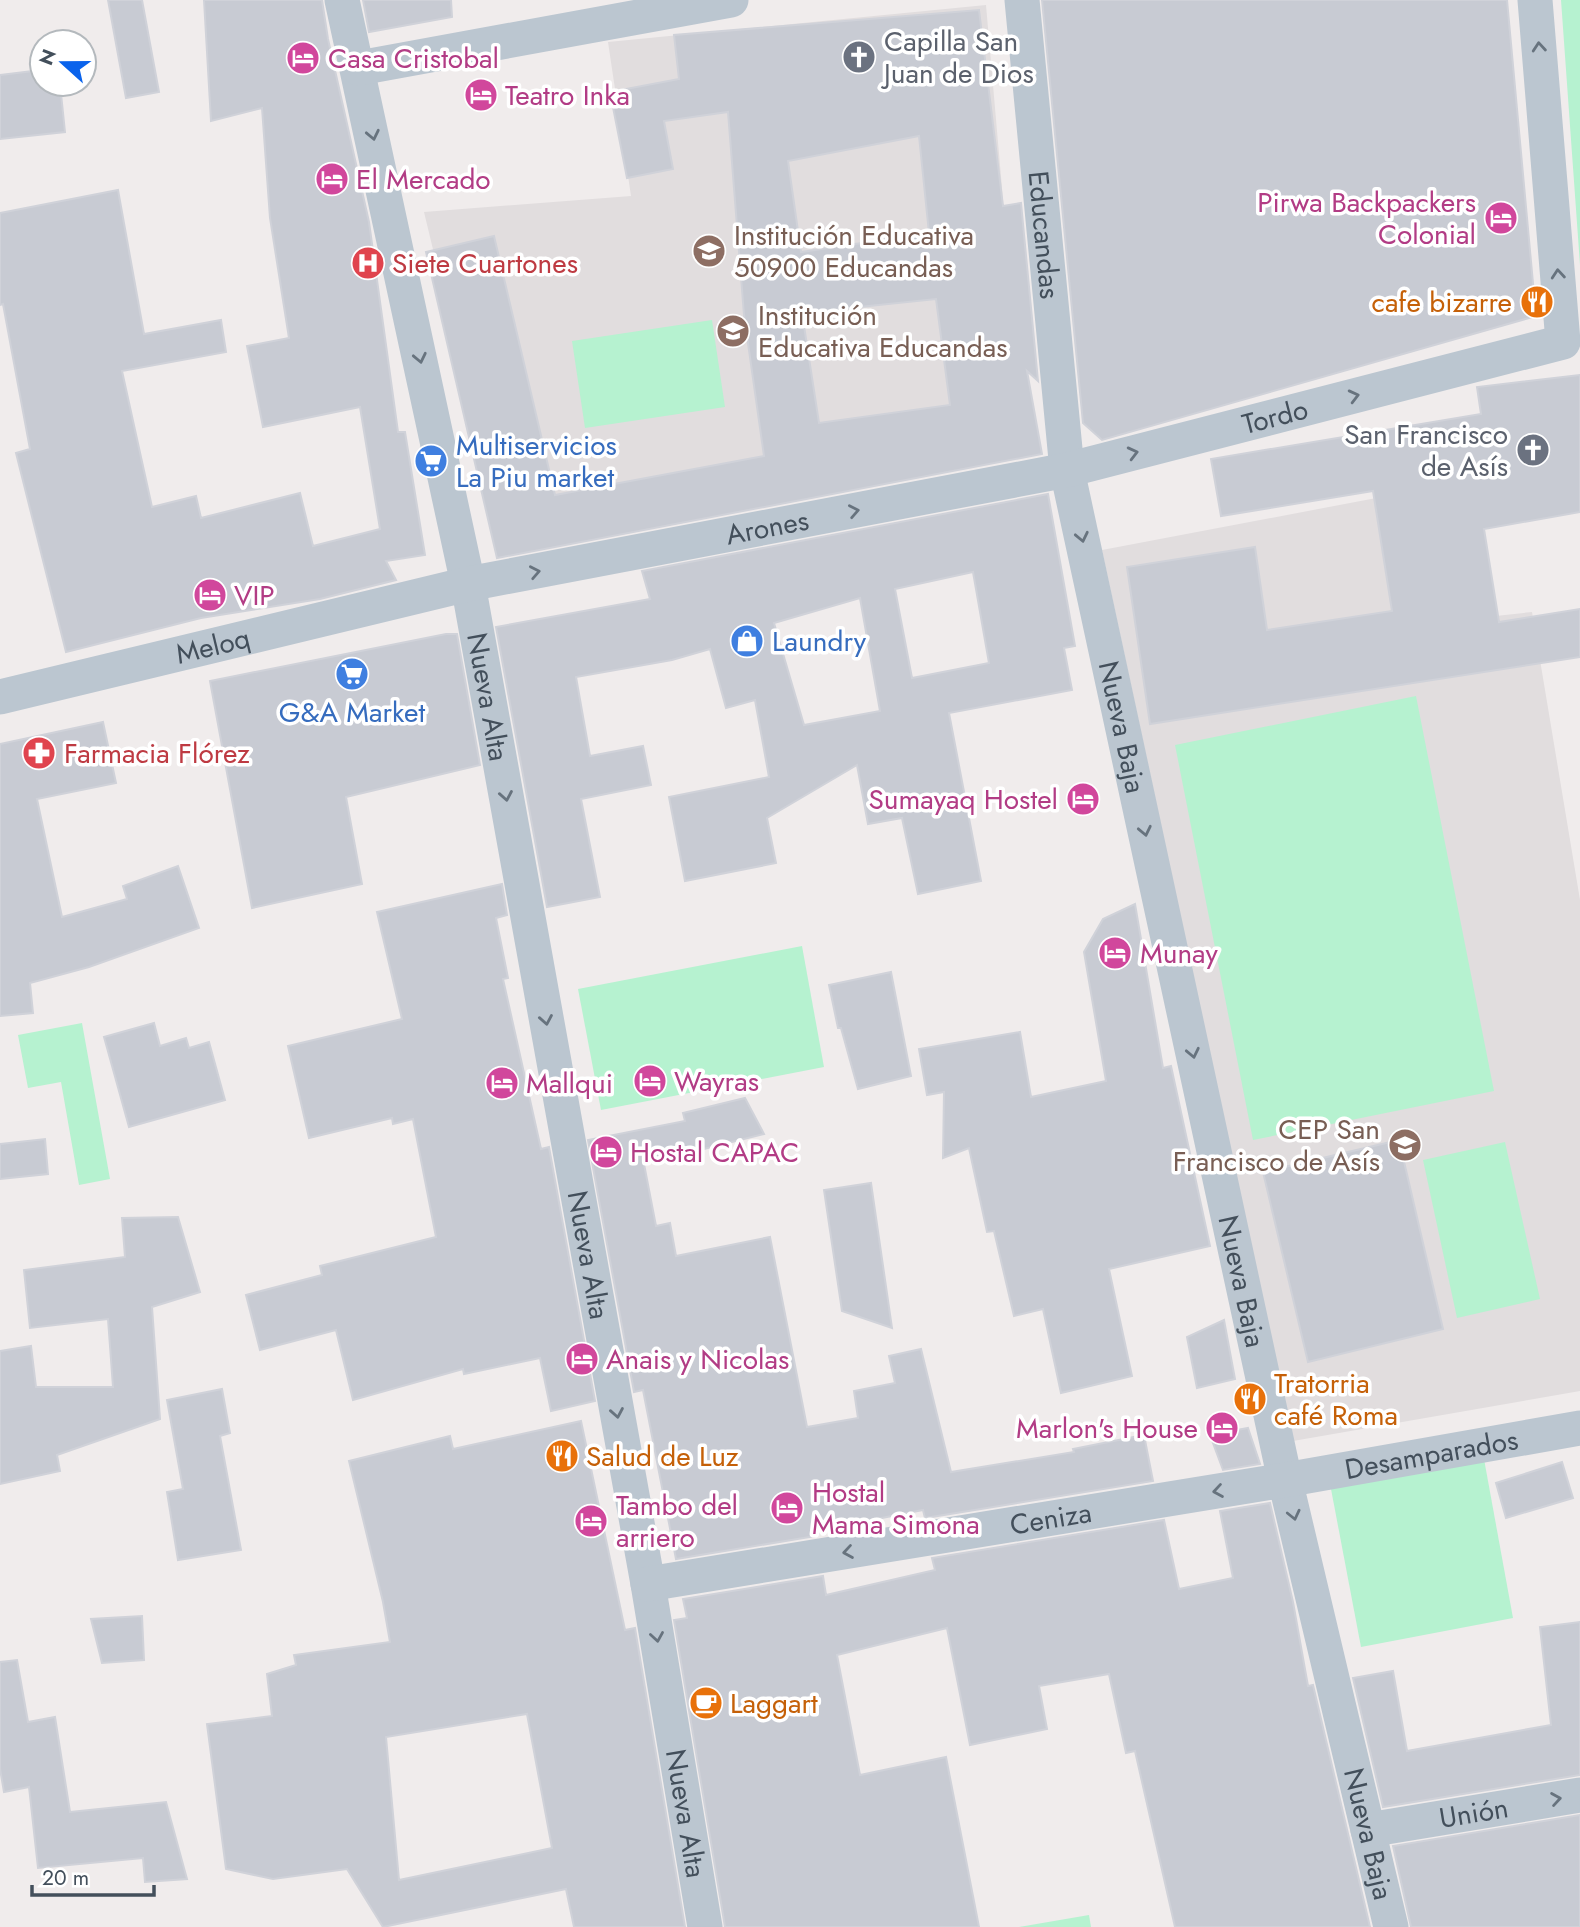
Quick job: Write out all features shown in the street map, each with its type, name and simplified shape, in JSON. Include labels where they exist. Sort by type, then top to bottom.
[{"type":"street","points":[[342,0],[359,68],[468,584]]},
{"type":"street","points":[[359,68],[731,0]]},
{"type":"street","name":"Educandas","points":[[1022,0],[1067,470]]},
{"type":"street","name":"Tordo","points":[[1067,470],[1563,342],[1535,0]]},
{"type":"street","name":"Arones","points":[[468,584],[1067,470]]},
{"type":"street","name":"Nueva Baja","points":[[1067,470],[1285,1480],[1391,1927]]},
{"type":"street","name":"Meloq","points":[[0,697],[468,584]]},
{"type":"street","name":"Nueva Alta","points":[[468,584],[648,1584],[705,1927]]},
{"type":"street","name":"Desamparados","points":[[1285,1480],[1580,1428]]},
{"type":"street","name":"Ceniza","points":[[648,1584],[1285,1480]]},
{"type":"street","name":"Unión","points":[[1368,1830],[1580,1795]]},
{"type":"shaded area","name":"Institución Educativa Educandas","points":[[986,5],[1025,451],[504,544],[424,212],[631,196],[608,42]]},
{"type":"shaded area","name":"CEP San Francisco de Asís","points":[[1408,492],[1421,624],[1532,612],[1580,900],[1580,1391],[1293,1441],[1102,550]]},
{"type":"green space","points":[[1561,0],[1580,0],[1580,265]]},
{"type":"green space","points":[[712,320],[725,407],[585,428],[572,341]]},
{"type":"green space","points":[[1416,696],[1494,1091],[1253,1140],[1175,745]]},
{"type":"green space","points":[[802,946],[824,1067],[601,1110],[578,989]]},
{"type":"green space","points":[[82,1023],[110,1179],[79,1185],[61,1082],[28,1088],[18,1035]]},
{"type":"green space","points":[[1505,1142],[1540,1299],[1457,1318],[1423,1160]]},
{"type":"green space","points":[[1484,1459],[1513,1618],[1361,1647],[1331,1489]]},
{"type":"green space","points":[[1089,1915],[1091,1927],[1019,1927]]},
{"type":"building","points":[[108,0],[142,0],[159,92],[126,98]]},
{"type":"building","points":[[204,0],[322,0],[328,39],[369,222],[398,432],[405,432],[425,555],[386,561],[396,580],[320,599],[201,618],[66,652],[16,453],[30,449],[3,304],[0,305],[0,213],[118,190],[144,334],[221,320],[226,352],[122,371],[152,507],[196,496],[201,518],[300,493],[313,546],[380,529],[360,407],[263,427],[247,346],[289,338],[270,218],[262,108],[211,121]]},
{"type":"building","points":[[363,0],[451,0],[452,17],[369,32]]},
{"type":"building","points":[[1042,0],[1507,0],[1536,316],[1102,440],[1083,423]]},
{"type":"building","points":[[979,10],[1003,206],[1021,203],[1038,381],[1027,371],[1042,454],[497,558],[426,252],[494,236],[555,495],[764,456],[744,315],[728,112],[664,121],[673,169],[627,178],[610,92],[679,79],[674,35]],"holes":[[[919,136],[929,233],[801,252],[788,161]],[[936,299],[950,405],[819,423],[802,313]]]},
{"type":"building","points":[[28,72],[28,98],[61,98],[65,132],[0,139],[0,75]]},
{"type":"building","points":[[1580,375],[1580,512],[1484,529],[1499,622],[1580,609],[1580,657],[1150,724],[1127,567],[1255,547],[1267,630],[1392,611],[1373,491],[1221,516],[1211,459],[1481,414],[1477,387]]},
{"type":"building","points":[[1048,494],[1075,646],[1064,648],[1072,690],[949,713],[981,881],[918,894],[902,818],[868,824],[857,765],[767,818],[776,863],[685,881],[669,797],[769,777],[755,700],[726,708],[710,649],[672,660],[576,677],[590,756],[643,746],[651,785],[581,799],[600,897],[547,907],[496,627],[650,599],[642,571]],"holes":[[[973,572],[989,663],[912,678],[895,589]],[[860,598],[880,711],[804,725],[774,623]]]},
{"type":"building","points":[[457,634],[480,765],[346,797],[362,884],[252,908],[210,681]]},
{"type":"building","points":[[103,722],[116,783],[37,799],[62,917],[127,899],[123,886],[178,866],[199,928],[89,967],[30,983],[33,1013],[0,1016],[0,744]]},
{"type":"building","points":[[502,884],[507,915],[496,918],[508,978],[503,979],[541,1149],[549,1147],[595,1401],[551,1411],[540,1358],[464,1374],[463,1369],[353,1400],[336,1330],[260,1350],[246,1295],[322,1275],[320,1266],[436,1237],[413,1119],[393,1124],[392,1118],[309,1138],[288,1046],[402,1019],[377,912]]},
{"type":"building","points":[[1135,904],[1163,1068],[1171,1066],[1210,1246],[1109,1269],[1132,1376],[1061,1393],[1043,1309],[1014,1316],[994,1231],[987,1232],[969,1148],[943,1158],[944,1092],[927,1095],[919,1049],[1020,1032],[1031,1097],[1106,1081],[1084,952],[1103,919]]},
{"type":"building","points":[[891,972],[911,1076],[858,1089],[841,1028],[838,1028],[829,985]]},
{"type":"building","points":[[154,1023],[160,1046],[186,1038],[189,1048],[209,1042],[225,1100],[129,1127],[104,1037]]},
{"type":"building","points":[[745,1098],[764,1134],[644,1164],[656,1226],[670,1223],[676,1256],[770,1237],[807,1427],[858,1418],[854,1391],[895,1383],[889,1356],[921,1349],[951,1472],[1074,1452],[1073,1449],[1144,1435],[1153,1481],[925,1518],[923,1510],[815,1531],[816,1536],[676,1559],[643,1390],[634,1392],[588,1140],[685,1121],[683,1113]]},
{"type":"building","points":[[45,1139],[48,1174],[0,1179],[0,1144]]},
{"type":"building","points":[[1399,1140],[1443,1329],[1308,1362],[1263,1172]]},
{"type":"building","points":[[871,1183],[892,1328],[842,1311],[824,1190]]},
{"type":"building","points":[[178,1217],[200,1292],[152,1307],[160,1419],[57,1455],[60,1471],[0,1484],[0,1351],[31,1346],[36,1387],[113,1387],[108,1319],[30,1328],[24,1270],[125,1257],[122,1218]]},
{"type":"building","points":[[1224,1320],[1235,1379],[1197,1388],[1187,1337]]},
{"type":"building","points":[[222,1389],[230,1433],[220,1436],[241,1550],[178,1560],[167,1492],[183,1489],[167,1400]]},
{"type":"building","points":[[581,1421],[625,1630],[635,1628],[685,1927],[574,1927],[566,1889],[383,1927],[347,1869],[273,1879],[226,1869],[207,1724],[272,1716],[267,1674],[296,1665],[294,1655],[390,1642],[349,1461],[450,1436],[453,1449]],"holes":[[[527,1714],[552,1848],[399,1880],[386,1737]]]},
{"type":"building","points":[[1248,1428],[1260,1464],[1223,1470],[1210,1435]]},
{"type":"building","points":[[1562,1462],[1573,1498],[1506,1518],[1496,1483]]},
{"type":"building","points":[[1270,1503],[1293,1602],[1308,1686],[1313,1685],[1370,1927],[1175,1927],[1135,1751],[1126,1753],[1109,1674],[1039,1686],[1047,1729],[970,1745],[947,1628],[837,1655],[860,1775],[946,1757],[979,1927],[725,1927],[674,1620],[687,1618],[683,1599],[823,1576],[826,1595],[935,1570],[932,1558],[1164,1520],[1179,1589],[1233,1578],[1220,1511]]},
{"type":"building","points":[[142,1616],[144,1660],[102,1663],[91,1619]]},
{"type":"building","points":[[1580,1622],[1580,1775],[1383,1807],[1353,1678],[1393,1671],[1407,1751],[1551,1725],[1540,1627]]},
{"type":"building","points":[[17,1660],[28,1722],[55,1717],[70,1812],[166,1802],[187,1879],[145,1882],[143,1858],[38,1868],[29,1787],[4,1792],[0,1769],[0,1662]]},
{"type":"building","points":[[1580,1815],[1580,1927],[1411,1927],[1393,1846]]},
{"type":"place","name":"Capilla San Juan de Dios","points":[[859,57]]},
{"type":"place","name":"Casa Cristobal","points":[[303,58]]},
{"type":"place","name":"Teatro Inka","points":[[481,95]]},
{"type":"place","name":"El Mercado","points":[[332,179]]},
{"type":"place","name":"Pirwa Backpackers Colonial","points":[[1501,218]]},
{"type":"place","name":"Institución Educativa 50900 Educandas","points":[[709,251]]},
{"type":"place","name":"Siete Cuartones","points":[[368,263]]},
{"type":"place","name":"cafe bizarre","points":[[1537,302]]},
{"type":"place","name":"Institución Educativa Educandas","points":[[733,331]]},
{"type":"place","name":"San Francisco de Asís","points":[[1533,450]]},
{"type":"place","name":"Multiservicios La Piu market","points":[[431,461]]},
{"type":"place","name":"VIP","points":[[210,595]]},
{"type":"place","name":"Laundry","points":[[747,641]]},
{"type":"place","name":"G&A Market","points":[[352,674]]},
{"type":"place","name":"Farmacia Flórez","points":[[39,753]]},
{"type":"place","name":"Sumayaq Hostel","points":[[1083,799]]},
{"type":"place","name":"Munay","points":[[1115,953]]},
{"type":"place","name":"Wayras","points":[[650,1081]]},
{"type":"place","name":"Mallqui","points":[[502,1083]]},
{"type":"place","name":"CEP San Francisco de Asís","points":[[1405,1145]]},
{"type":"place","name":"Hostal CAPAC","points":[[606,1152]]},
{"type":"place","name":"Anais y Nicolas","points":[[582,1359]]},
{"type":"place","name":"Tratorria café Roma","points":[[1250,1399]]},
{"type":"place","name":"Marlon's House","points":[[1222,1428]]},
{"type":"place","name":"Salud de Luz","points":[[562,1456]]},
{"type":"place","name":"Hostal Mama Simona","points":[[787,1508]]},
{"type":"place","name":"Tambo del arriero","points":[[591,1521]]},
{"type":"place","name":"Laggart","points":[[706,1703]]}]
